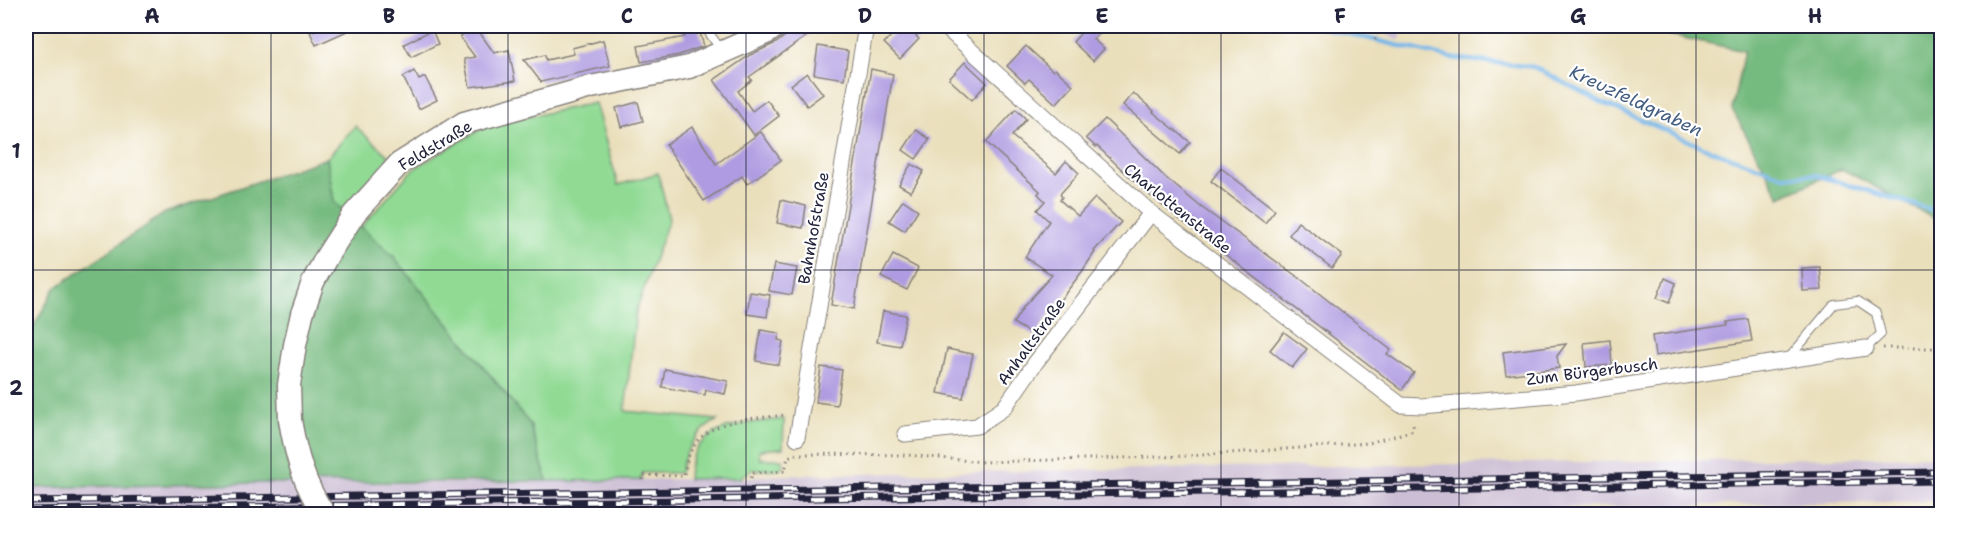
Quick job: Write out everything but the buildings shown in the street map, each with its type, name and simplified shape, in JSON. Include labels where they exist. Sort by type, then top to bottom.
[{"type":"street","name":"Feldstraße","points":[[324,514],[308,488],[300,468],[290,420],[289,385],[295,345],[302,314],[327,256],[354,214],[399,164],[464,123],[591,87],[689,67],[768,32],[776,26]]},
{"type":"street","name":"Bahnhofstraße","points":[[797,438],[866,26]]},
{"type":"street","name":"Charlottenstraße","points":[[944,26],[1151,213],[1401,405]]},
{"type":"street","name":"Anhaltstraße","points":[[905,434],[977,426],[1004,408],[1036,362],[1151,213]]},
{"type":"street","name":"Zum Bürgerbusch","points":[[1401,405],[1422,406],[1576,393],[1866,348]]},
{"type":"lane","points":[[704,26],[722,52]]},
{"type":"lane","points":[[1786,361],[1834,304],[1858,301],[1876,313],[1881,334],[1866,348]]},
{"type":"path","points":[[1375,40],[1381,26]]},
{"type":"path","points":[[1903,26],[1933,31],[1941,30]]},
{"type":"path","points":[[1866,348],[1941,348]]},
{"type":"path","points":[[751,478],[752,473],[785,471],[788,457],[796,454],[907,455],[983,462],[1188,456],[1369,443],[1411,431],[1422,406]]},
{"type":"path","points":[[643,480],[643,475],[684,476],[687,461],[699,439],[723,423],[800,414]]},
{"type":"path","points":[[796,454],[797,438]]},
{"type":"shaded area","points":[[1368,26],[1405,26],[1399,41]]},
{"type":"shaded area","points":[[1942,456],[1941,501],[1219,514],[658,512],[657,514],[26,514],[26,488],[754,478],[754,476],[792,475]]},
{"type":"green space","points":[[1644,26],[1941,26],[1941,222],[1842,169],[1780,197],[1732,109],[1744,51],[1666,34]]},
{"type":"green space","points":[[595,103],[618,185],[658,173],[669,219],[636,311],[625,411],[718,420],[698,435],[688,449],[680,473],[642,473],[641,480],[547,481],[530,424],[394,257],[361,227],[413,169],[488,125]]},
{"type":"green space","points":[[355,126],[391,158],[344,212],[334,202],[327,158]]},
{"type":"green space","points":[[327,158],[334,202],[394,257],[530,424],[547,481],[261,483],[26,488],[26,340],[55,288],[165,213]]},
{"type":"green space","points":[[784,419],[783,448],[759,450],[760,459],[783,459],[782,469],[751,470],[739,478],[688,479],[691,461],[698,447],[708,437],[736,426]]},
{"type":"waterway","name":"Kreuzfeldgraben","points":[[1316,26],[1451,58],[1534,67],[1603,103],[1705,148],[1784,176],[1816,175],[1942,213]]},
{"type":"railway","points":[[26,501],[1942,472]]},
{"type":"railway","points":[[26,510],[1942,481]]}]
